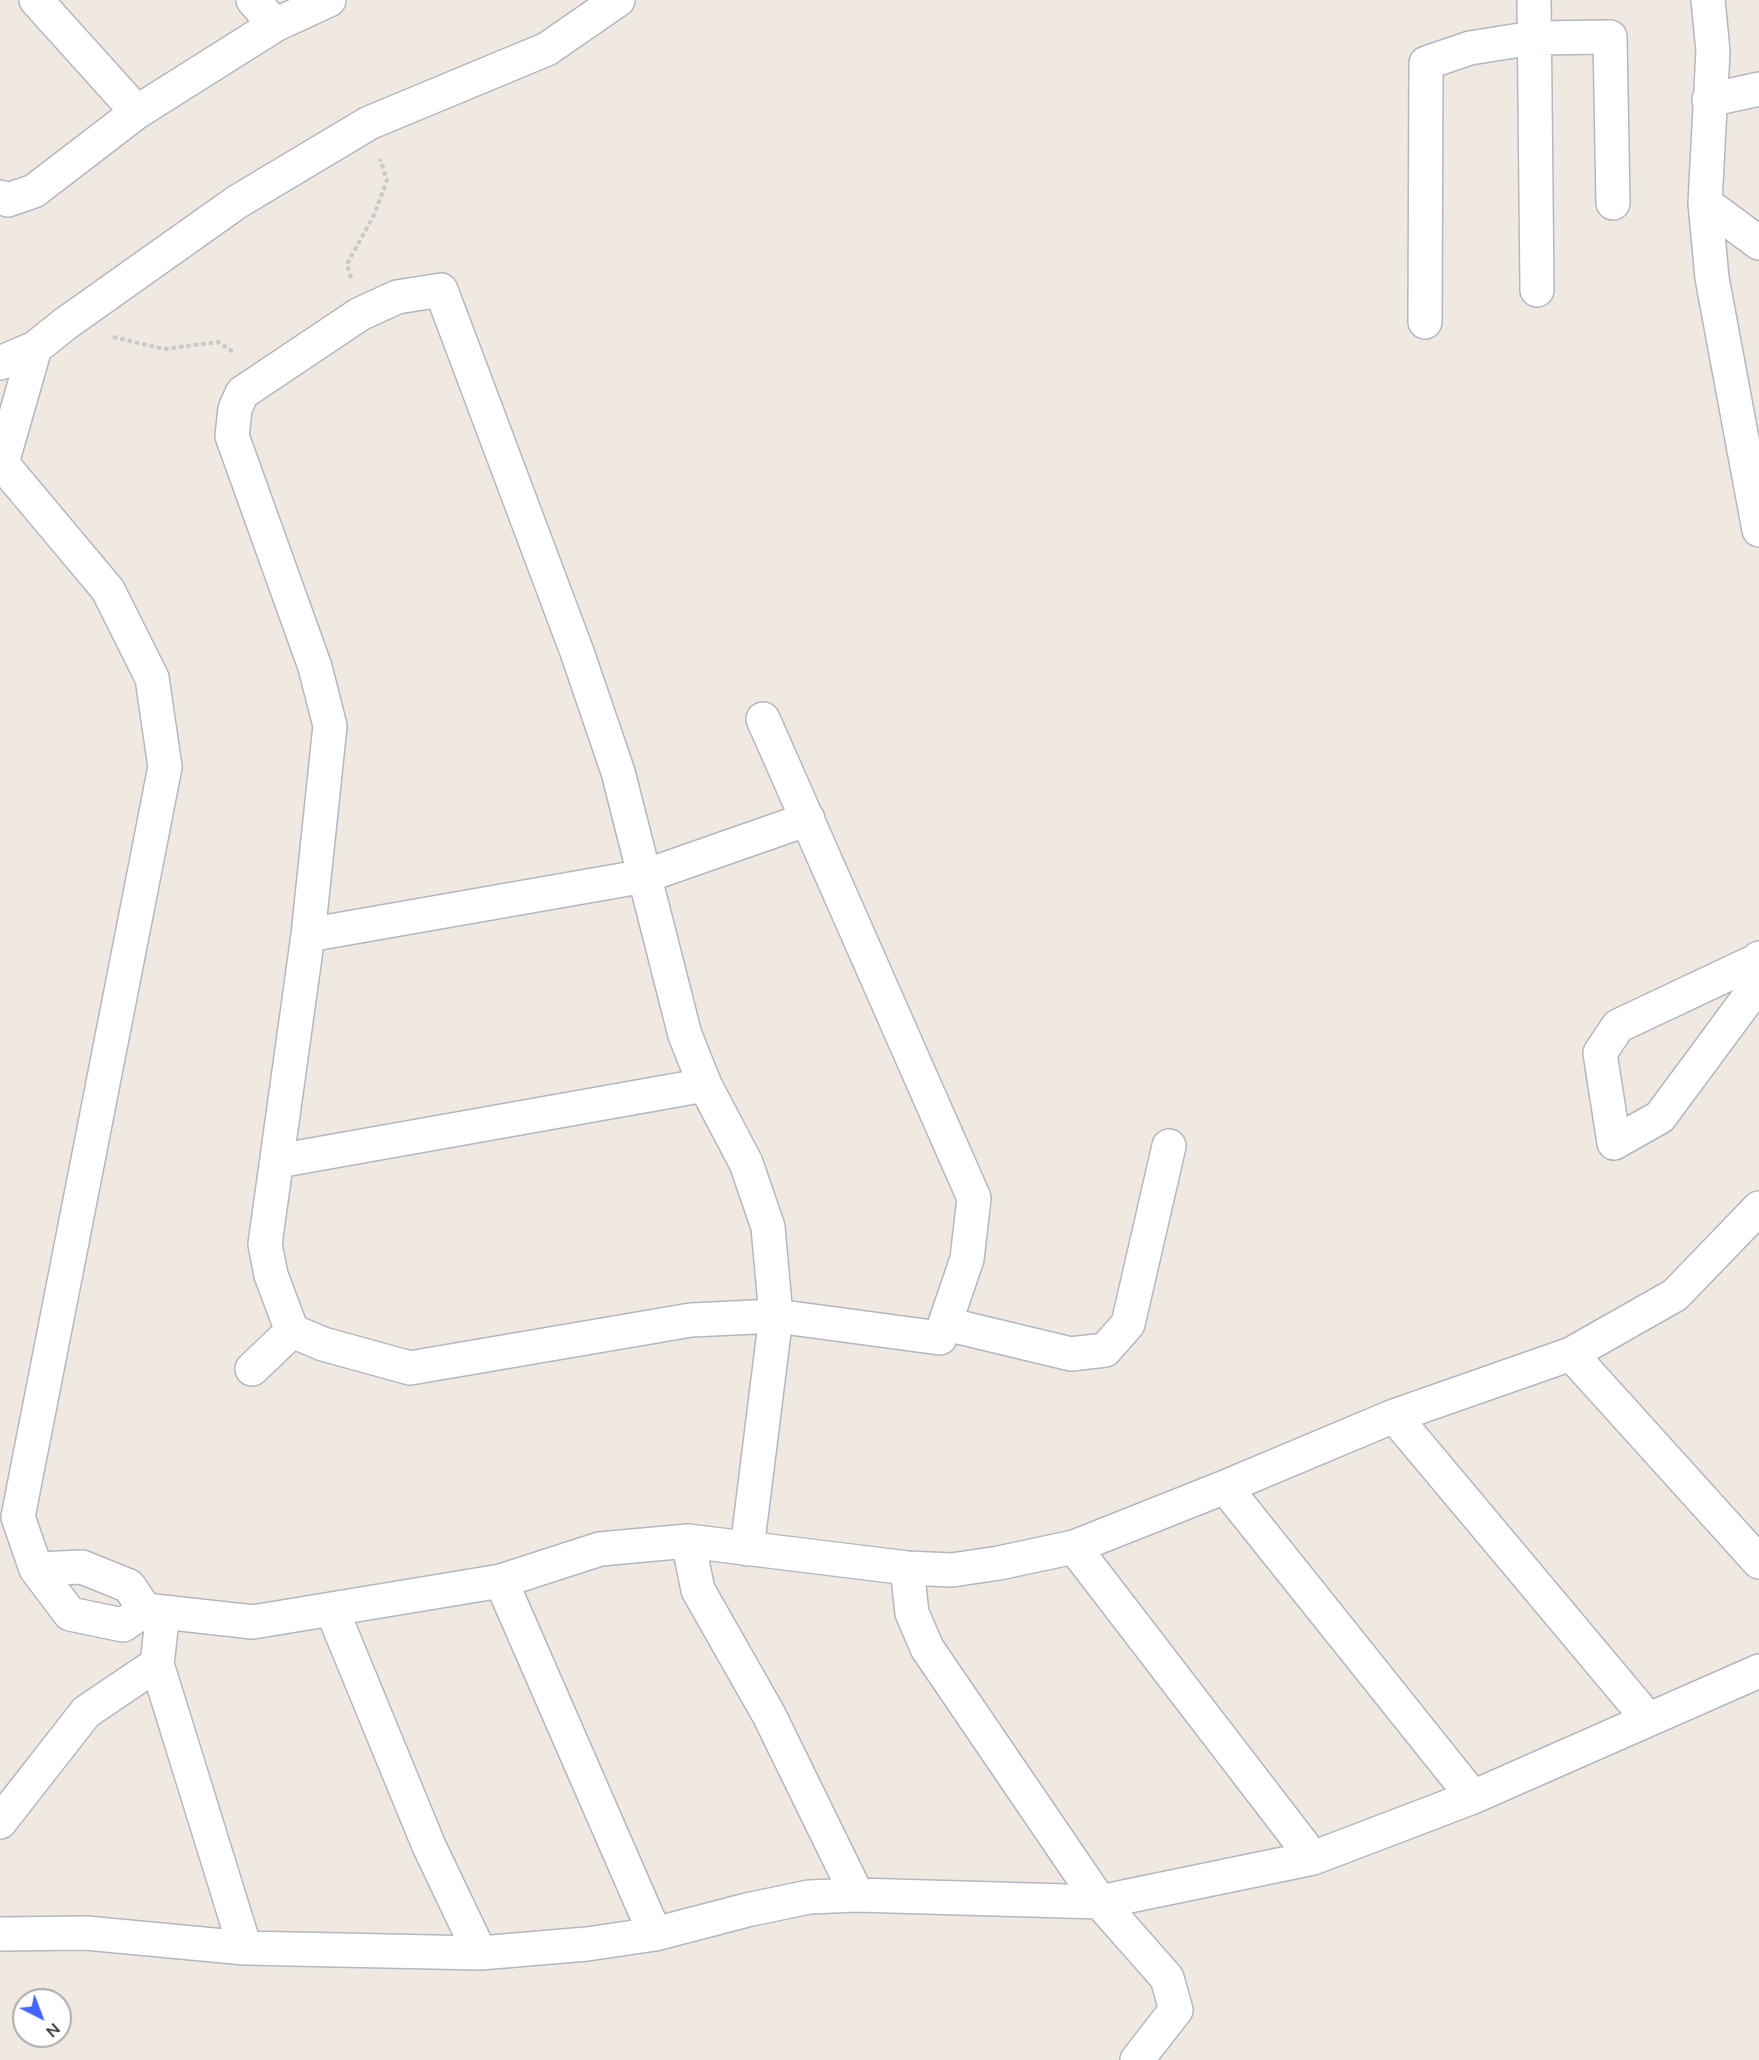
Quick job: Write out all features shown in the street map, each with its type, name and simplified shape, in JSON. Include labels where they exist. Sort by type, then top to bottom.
[{"type":"street","points":[[36,0],[137,112]]},
{"type":"street","points":[[254,0],[275,25]]},
{"type":"street","points":[[0,197],[8,200],[34,191],[137,112],[275,25],[329,0]]},
{"type":"street","points":[[0,363],[35,348],[65,324],[237,202],[369,123],[547,50],[618,0]]},
{"type":"street","points":[[1534,0],[1537,290]]},
{"type":"street","points":[[1708,0],[1713,51],[1705,202],[1712,278],[1757,507]]},
{"type":"street","points":[[1425,322],[1426,63],[1470,48],[1533,38],[1610,37],[1613,203]]},
{"type":"street","points":[[1709,100],[1759,89]]},
{"type":"street","points":[[1705,202],[1759,243]]},
{"type":"street","points":[[747,1549],[776,1316],[768,1227],[746,1163],[705,1085],[685,1035],[618,772],[577,652],[441,290],[397,297],[360,314],[242,393],[235,409],[232,436],[315,667],[330,726],[308,935],[265,1244],[271,1275],[292,1331],[323,1344],[410,1368],[691,1320],[776,1316],[940,1338],[967,1259],[974,1198],[763,719]]},
{"type":"street","points":[[35,348],[1,462],[108,590],[152,678],[165,766],[18,1517],[36,1569],[70,1614],[123,1625],[154,1611],[253,1622],[501,1581],[600,1549],[688,1541],[908,1568],[952,1570],[999,1563],[1074,1547],[1394,1416],[1571,1354],[1675,1295],[1759,1208]]},
{"type":"street","points":[[308,935],[645,876],[808,819]]},
{"type":"street","points":[[1759,959],[1751,994],[1660,1117],[1614,1143],[1600,1053],[1618,1026],[1759,959]]},
{"type":"street","points":[[278,1161],[705,1085]]},
{"type":"street","points":[[946,1323],[1071,1354],[1105,1350],[1128,1324],[1169,1146]]},
{"type":"street","points":[[252,1369],[292,1331]]},
{"type":"street","points":[[1571,1354],[1759,1562]]},
{"type":"street","points":[[1394,1416],[1648,1719]]},
{"type":"street","points":[[1225,1487],[1473,1797]]},
{"type":"street","points":[[688,1541],[698,1590],[769,1715],[858,1896]]},
{"type":"street","points":[[1074,1547],[1312,1858]]},
{"type":"street","points":[[36,1569],[82,1567],[129,1586],[154,1611],[157,1664],[245,1948]]},
{"type":"street","points":[[908,1568],[912,1613],[927,1648],[1100,1902],[1167,1978],[1176,2010],[1137,2060]]},
{"type":"street","points":[[501,1581],[655,1934]]},
{"type":"street","points":[[332,1610],[429,1846],[480,1953]]},
{"type":"street","points":[[0,1822],[86,1713],[157,1664]]},
{"type":"street","points":[[0,1934],[86,1933],[245,1948],[480,1953],[587,1944],[655,1934],[747,1910],[809,1897],[858,1896],[1100,1902],[1312,1858],[1473,1797],[1759,1671]]},
{"type":"path","points":[[360,314],[347,264],[374,215],[387,180],[369,123]]},
{"type":"path","points":[[65,324],[164,349],[218,342],[269,374]]}]
